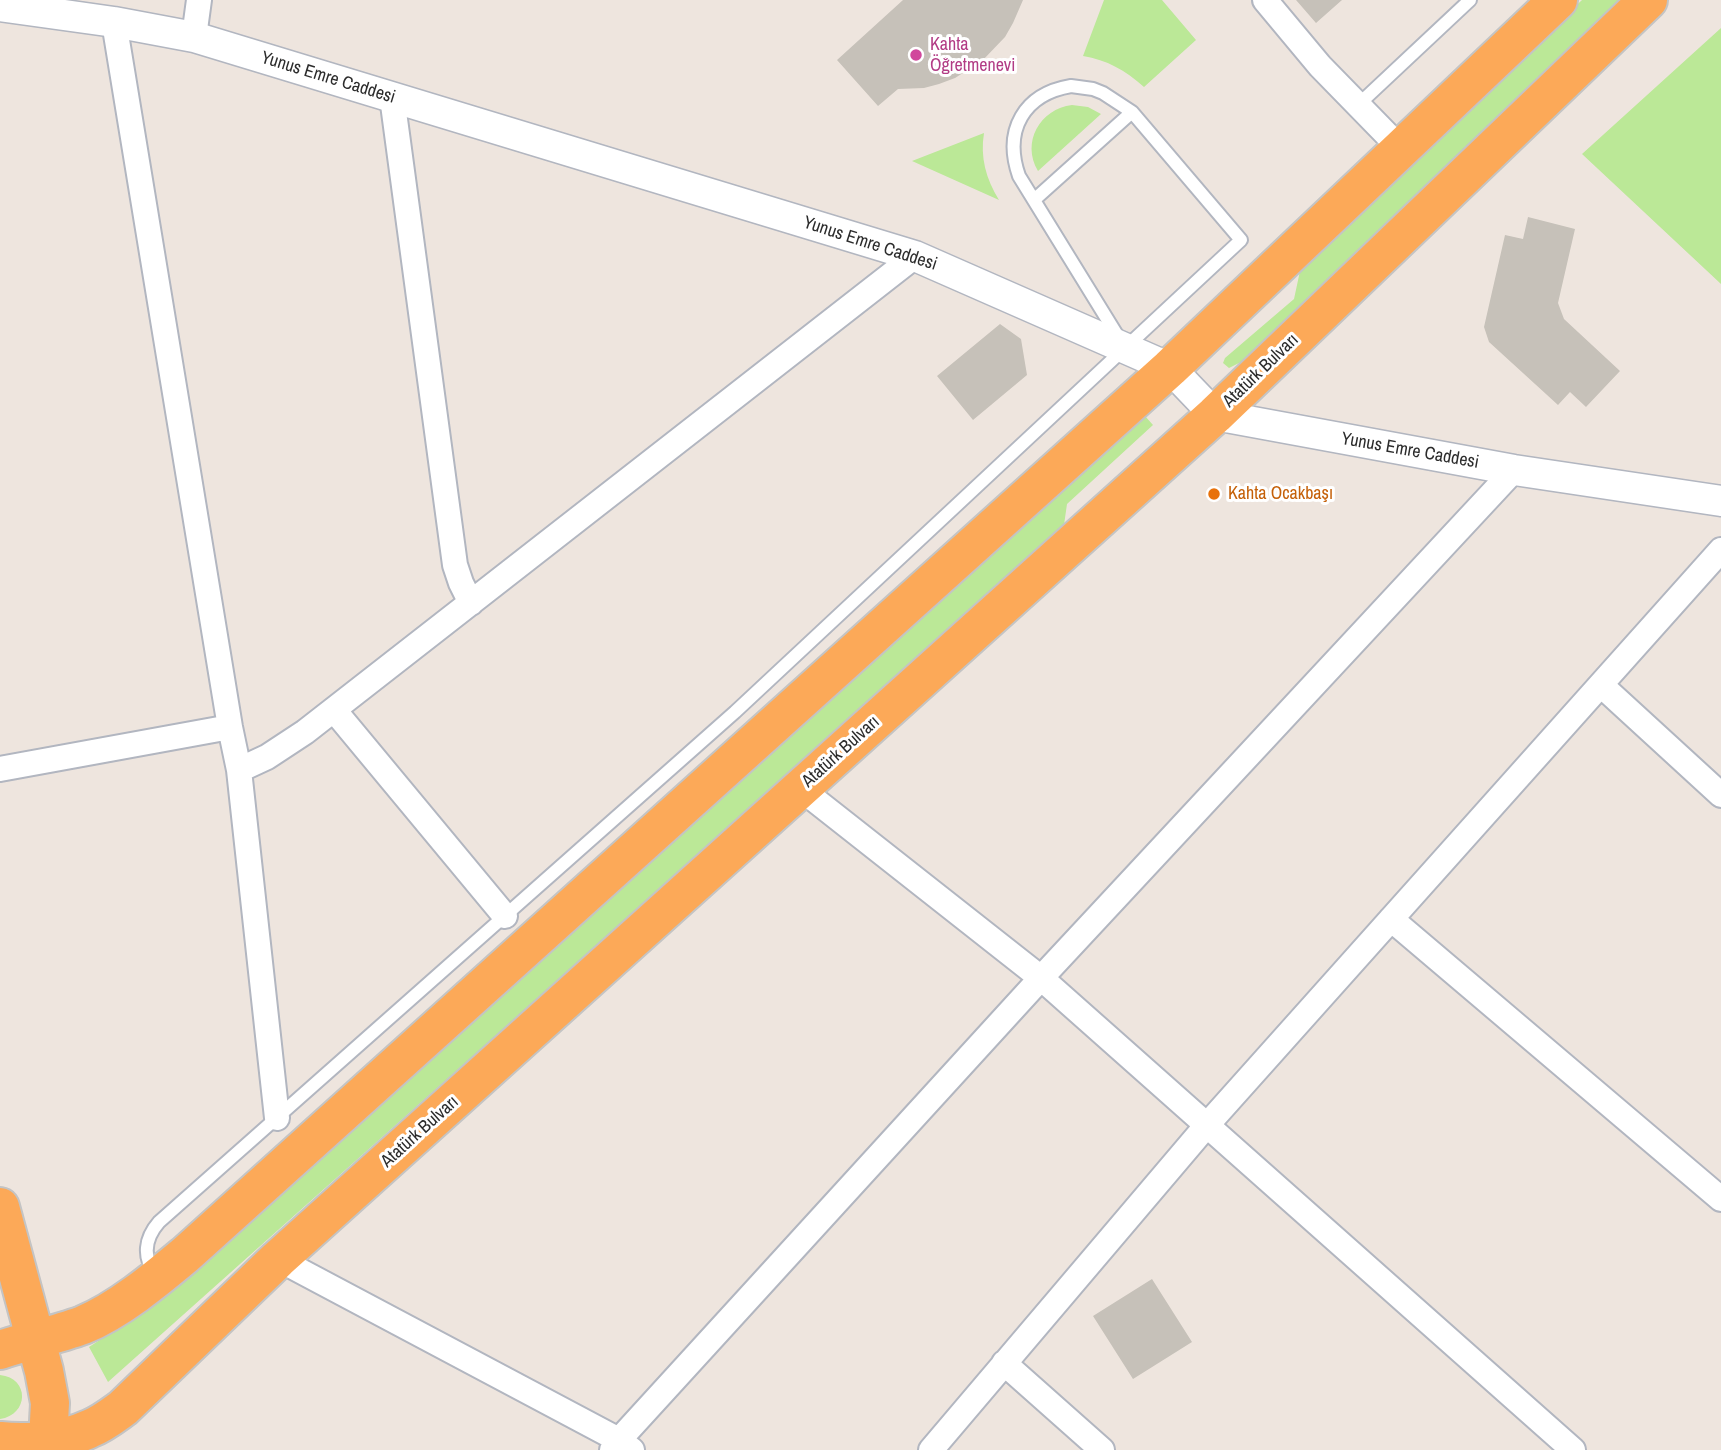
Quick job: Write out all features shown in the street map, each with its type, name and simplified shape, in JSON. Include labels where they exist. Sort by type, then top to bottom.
[{"type":"highway","points":[[18,1344],[84,1324],[158,1278],[185,1255],[1170,368],[1558,0]]},
{"type":"highway","name":"Atatürk Bulvarı","points":[[0,1441],[47,1440],[87,1430],[123,1408],[278,1259],[1215,415],[1648,0]]},
{"type":"highway","points":[[0,1207],[18,1344],[50,1404],[47,1440]]},
{"type":"street","points":[[194,37],[199,0]]},
{"type":"street","points":[[1265,0],[1320,66],[1401,149]]},
{"type":"street","name":"Yunus Emre Caddesi","points":[[0,5],[194,37],[915,256],[1170,368],[1215,415],[1514,470],[1721,501]]},
{"type":"street","points":[[114,22],[239,770],[278,1118]]},
{"type":"street","points":[[392,97],[455,565],[471,603]]},
{"type":"street","points":[[239,770],[267,757],[334,710],[915,256]]},
{"type":"street","points":[[278,1259],[621,1447],[1041,978],[1514,470]]},
{"type":"street","points":[[931,1450],[1207,1125],[1721,550]]},
{"type":"street","points":[[1601,685],[1721,795]]},
{"type":"street","points":[[334,710],[505,916]]},
{"type":"street","points":[[0,769],[230,727]]},
{"type":"street","points":[[801,789],[1041,978],[1573,1450]]},
{"type":"street","points":[[1391,919],[1721,1199]]},
{"type":"street","points":[[1004,1363],[1102,1450]]},
{"type":"lane","points":[[1358,105],[1470,0]]},
{"type":"lane","points":[[158,1278],[147,1256],[148,1239],[152,1230],[735,712],[1241,240],[1132,112],[1104,93],[1082,87],[1060,88],[1031,103],[1019,122],[1013,154],[1019,176],[1125,348]]},
{"type":"lane","points":[[1034,200],[1132,112]]},
{"type":"green space","points":[[1104,0],[1162,0],[1196,40],[1144,87],[1115,67],[1083,56]]},
{"type":"green space","points":[[1582,0],[1621,0],[1241,362],[1229,368],[1223,363],[1225,358],[1294,299],[1300,271]]},
{"type":"green space","points":[[1721,28],[1721,284],[1582,154]]},
{"type":"green space","points":[[1072,105],[1088,107],[1101,114],[1038,171],[1032,149],[1037,129],[1051,113]]},
{"type":"green space","points":[[984,133],[985,168],[999,200],[912,161]]},
{"type":"green space","points":[[1145,416],[1153,425],[1067,504],[1064,525],[108,1382],[89,1347],[156,1303],[207,1261]]},
{"type":"green space","points":[[0,1375],[17,1383],[22,1397],[16,1411],[0,1419]]},
{"type":"building","name":"Kahta Öğretmenevi","points":[[903,0],[1023,0],[1005,37],[982,61],[955,78],[939,84],[924,88],[898,89],[878,106],[837,60]]},
{"type":"building","points":[[1296,0],[1342,0],[1316,23]]},
{"type":"building","points":[[1528,217],[1575,229],[1558,303],[1564,319],[1620,371],[1586,407],[1570,392],[1558,405],[1489,342],[1484,327],[1505,235],[1523,239]]},
{"type":"building","points":[[1000,324],[1021,339],[1027,375],[973,420],[937,376]]},
{"type":"building","points":[[1152,1279],[1192,1342],[1133,1379],[1093,1316]]},
{"type":"place","name":"Kahta Öğretmenevi","points":[[916,55]]},
{"type":"place","name":"Kahta Ocakbaşı","points":[[1214,494]]}]
